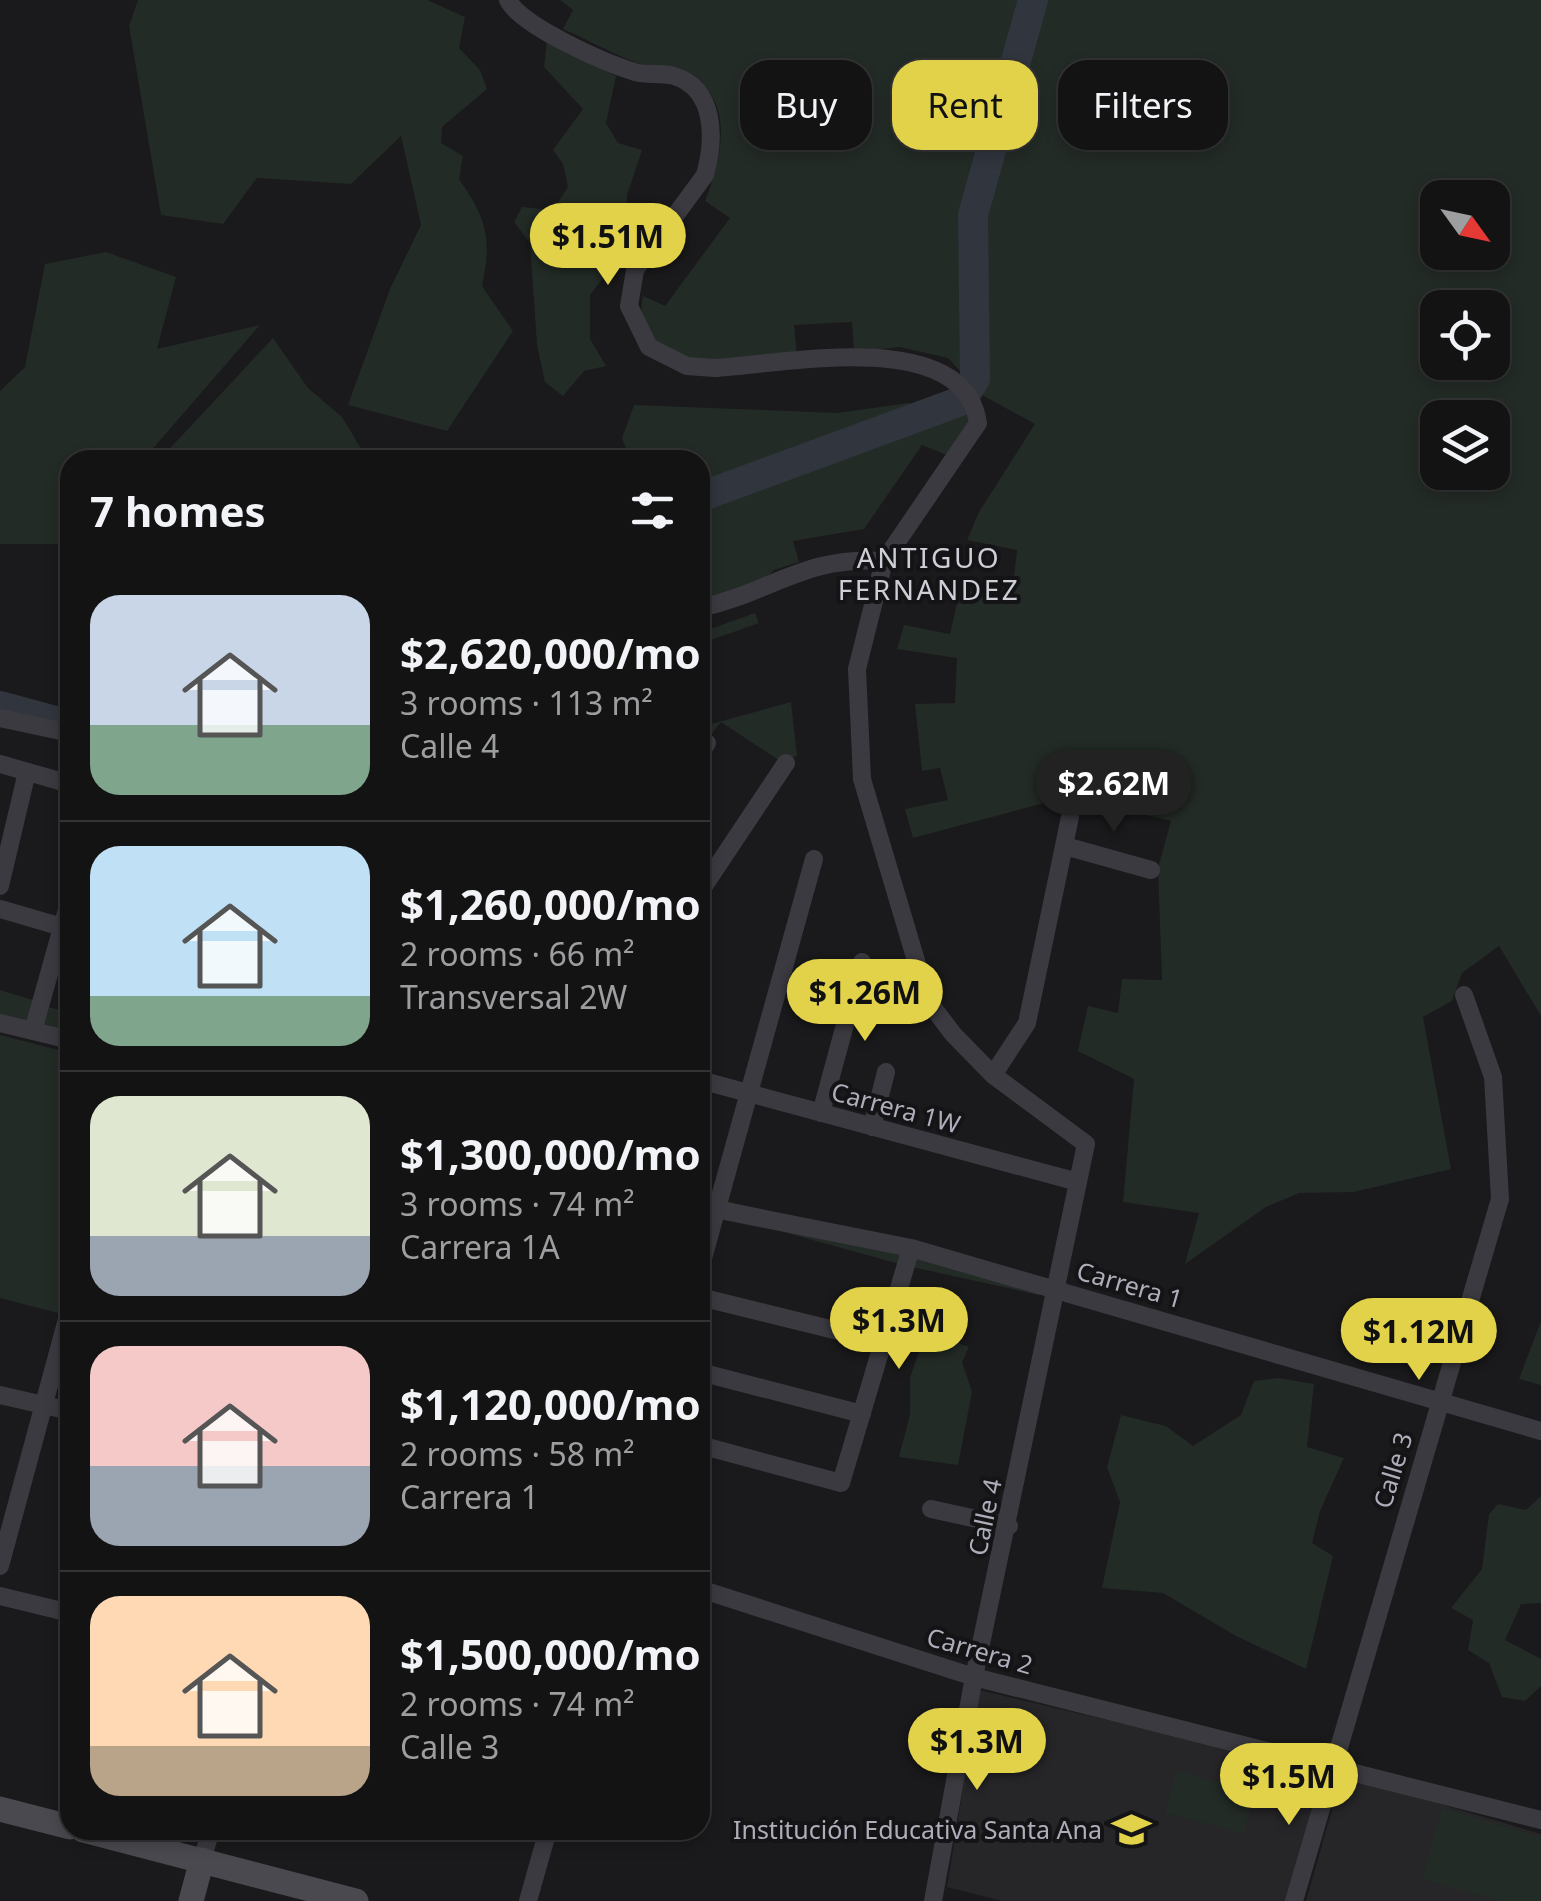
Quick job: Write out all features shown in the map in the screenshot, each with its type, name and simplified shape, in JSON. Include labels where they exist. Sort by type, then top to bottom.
[{"type":"street","points":[[508,0],[524,21],[636,73],[673,76],[700,91],[710,114],[710,156],[705,175],[635,270],[628,306],[649,347],[687,366],[714,368],[882,358],[924,364],[959,382],[975,401],[978,423],[884,561],[858,669],[862,779],[928,1001],[952,1034],[993,1075],[1027,1023],[1070,818]]},
{"type":"street","points":[[710,604],[805,567],[852,559],[884,561]]},
{"type":"street","points":[[0,718],[60,732]]},
{"type":"street","points":[[710,877],[786,763]]},
{"type":"street","points":[[0,764],[60,781]]},
{"type":"street","points":[[0,886],[28,772]]},
{"type":"street","points":[[1065,846],[1152,870]]},
{"type":"street","points":[[710,1240],[814,859]]},
{"type":"street","points":[[0,909],[60,926]]},
{"type":"street","points":[[33,1031],[60,934]]},
{"type":"street","points":[[822,1113],[862,962]]},
{"type":"street","name":"Calle 3","points":[[1294,1901],[1330,1767],[1500,1199],[1493,1077],[1464,995]]},
{"type":"street","points":[[0,1023],[60,1038]]},
{"type":"street","points":[[872,1127],[886,1072]]},
{"type":"street","name":"Calle 4","points":[[934,1901],[974,1676],[1086,1144],[993,1075]]},
{"type":"street","name":"Carrera 1W","points":[[710,1083],[1078,1182]]},
{"type":"street","name":"Carrera 1","points":[[710,1208],[911,1248],[1541,1432]]},
{"type":"street","points":[[710,1448],[841,1483],[911,1248]]},
{"type":"street","points":[[710,1299],[883,1342]]},
{"type":"street","points":[[0,1566],[60,1344]]},
{"type":"street","points":[[710,1375],[862,1414]]},
{"type":"street","points":[[0,1395],[60,1408]]},
{"type":"street","points":[[932,1509],[1008,1526]]},
{"type":"street","name":"Carrera 2","points":[[710,1591],[974,1676],[1541,1820]]},
{"type":"street","points":[[0,1596],[60,1611]]},
{"type":"street","points":[[0,1809],[60,1824]]},
{"type":"street","points":[[122,1840],[356,1901]]},
{"type":"street","points":[[191,1901],[208,1840]]},
{"type":"street","points":[[528,1901],[545,1840]]},
{"type":"shaded area","points":[[138,0],[427,0],[465,17],[459,48],[480,70],[487,89],[442,127],[441,143],[463,156],[459,179],[485,230],[487,255],[482,286],[513,331],[447,431],[348,405],[390,289],[421,225],[401,136],[351,184],[257,178],[223,224],[161,215],[129,26]]},
{"type":"shaded area","points":[[560,0],[1541,0],[1541,1016],[1499,946],[1462,973],[1452,1001],[1423,1017],[1451,1169],[1354,1192],[1299,1193],[1266,1207],[1185,1264],[1199,1213],[1123,1202],[1134,1079],[1078,1051],[1088,1006],[1118,1013],[1122,979],[1162,980],[1158,868],[1171,821],[1108,806],[1112,787],[1080,784],[1070,796],[913,838],[905,809],[948,800],[940,768],[922,771],[915,704],[955,703],[957,658],[897,649],[904,625],[950,634],[960,590],[1012,597],[1017,550],[967,540],[979,512],[1035,424],[982,395],[948,358],[900,347],[854,352],[852,322],[794,325],[797,356],[696,360],[662,347],[644,320],[643,296],[665,306],[730,218],[705,201],[720,150],[719,115],[714,99],[688,75],[639,64],[563,29],[573,10]]},
{"type":"shaded area","points":[[547,41],[616,76],[606,123],[618,143],[642,150],[627,195],[628,245],[590,295],[590,339],[606,366],[584,371],[563,396],[545,382],[537,345],[530,243],[514,222],[522,207],[553,210],[568,187],[563,164],[553,150],[583,109],[544,67]]},
{"type":"shaded area","points":[[106,252],[176,277],[157,349],[260,325],[152,450],[60,450],[60,544],[0,544],[0,391],[25,367],[45,264]]},
{"type":"shaded area","points":[[273,338],[308,388],[342,417],[362,450],[168,450]]},
{"type":"shaded area","points":[[953,389],[970,405],[972,423],[949,456],[922,445],[864,529],[793,541],[799,562],[774,570],[761,583],[710,600],[710,450],[626,450],[622,438],[634,405],[837,413],[908,403],[931,407]]},
{"type":"shaded area","points":[[755,613],[759,623],[710,640],[710,628]]},
{"type":"shaded area","points":[[791,702],[797,756],[780,761],[721,722],[710,736],[710,724]]},
{"type":"shaded area","points":[[0,990],[33,1000],[27,1024],[0,1018]]},
{"type":"shaded area","points":[[47,1007],[60,1010],[60,1031],[43,1027]]},
{"type":"shaded area","points":[[0,1035],[60,1050],[60,1306],[58,1313],[0,1298]]},
{"type":"shaded area","points":[[727,1201],[1040,1284],[1039,1295],[903,1265],[722,1215]]},
{"type":"shaded area","points":[[932,1316],[953,1322],[954,1342],[969,1347],[962,1362],[972,1392],[958,1465],[899,1457],[910,1414],[910,1377]]},
{"type":"shaded area","points":[[1541,1321],[1541,1385],[1519,1379]]},
{"type":"shaded area","points":[[1278,1378],[1314,1384],[1307,1447],[1344,1458],[1320,1511],[1312,1543],[1333,1556],[1306,1669],[1236,1636],[1163,1593],[1102,1588],[1120,1502],[1107,1467],[1121,1415],[1166,1426],[1193,1446],[1241,1415],[1254,1381]]},
{"type":"shaded area","points":[[1541,1496],[1541,1603],[1521,1604],[1505,1640],[1541,1659],[1541,1686],[1525,1701],[1502,1697],[1489,1663],[1468,1650],[1473,1620],[1451,1608],[1482,1569],[1489,1514],[1498,1504],[1526,1510]]},
{"type":"shaded area","name":"Institución Educativa Santa Ana","points":[[979,1690],[1325,1771],[1285,1901],[1002,1901],[947,1887]]},
{"type":"shaded area","points":[[1176,1771],[1255,1792],[1244,1834],[1165,1813]]},
{"type":"shaded area","points":[[1342,1775],[1541,1834],[1541,1901],[1306,1901]]},
{"type":"shaded area","points":[[1442,1808],[1541,1837],[1541,1901],[1499,1901],[1422,1879]]},
{"type":"waterway","points":[[710,493],[961,401],[975,379],[973,215],[1033,0]]},
{"type":"waterway","points":[[0,706],[60,722]]},
{"type":"place","name":"Institución Educativa Santa Ana","points":[[1132,1829]]},
{"type":"district","name":"ANTIGUO FERNANDEZ","points":[[929,573]]}]
